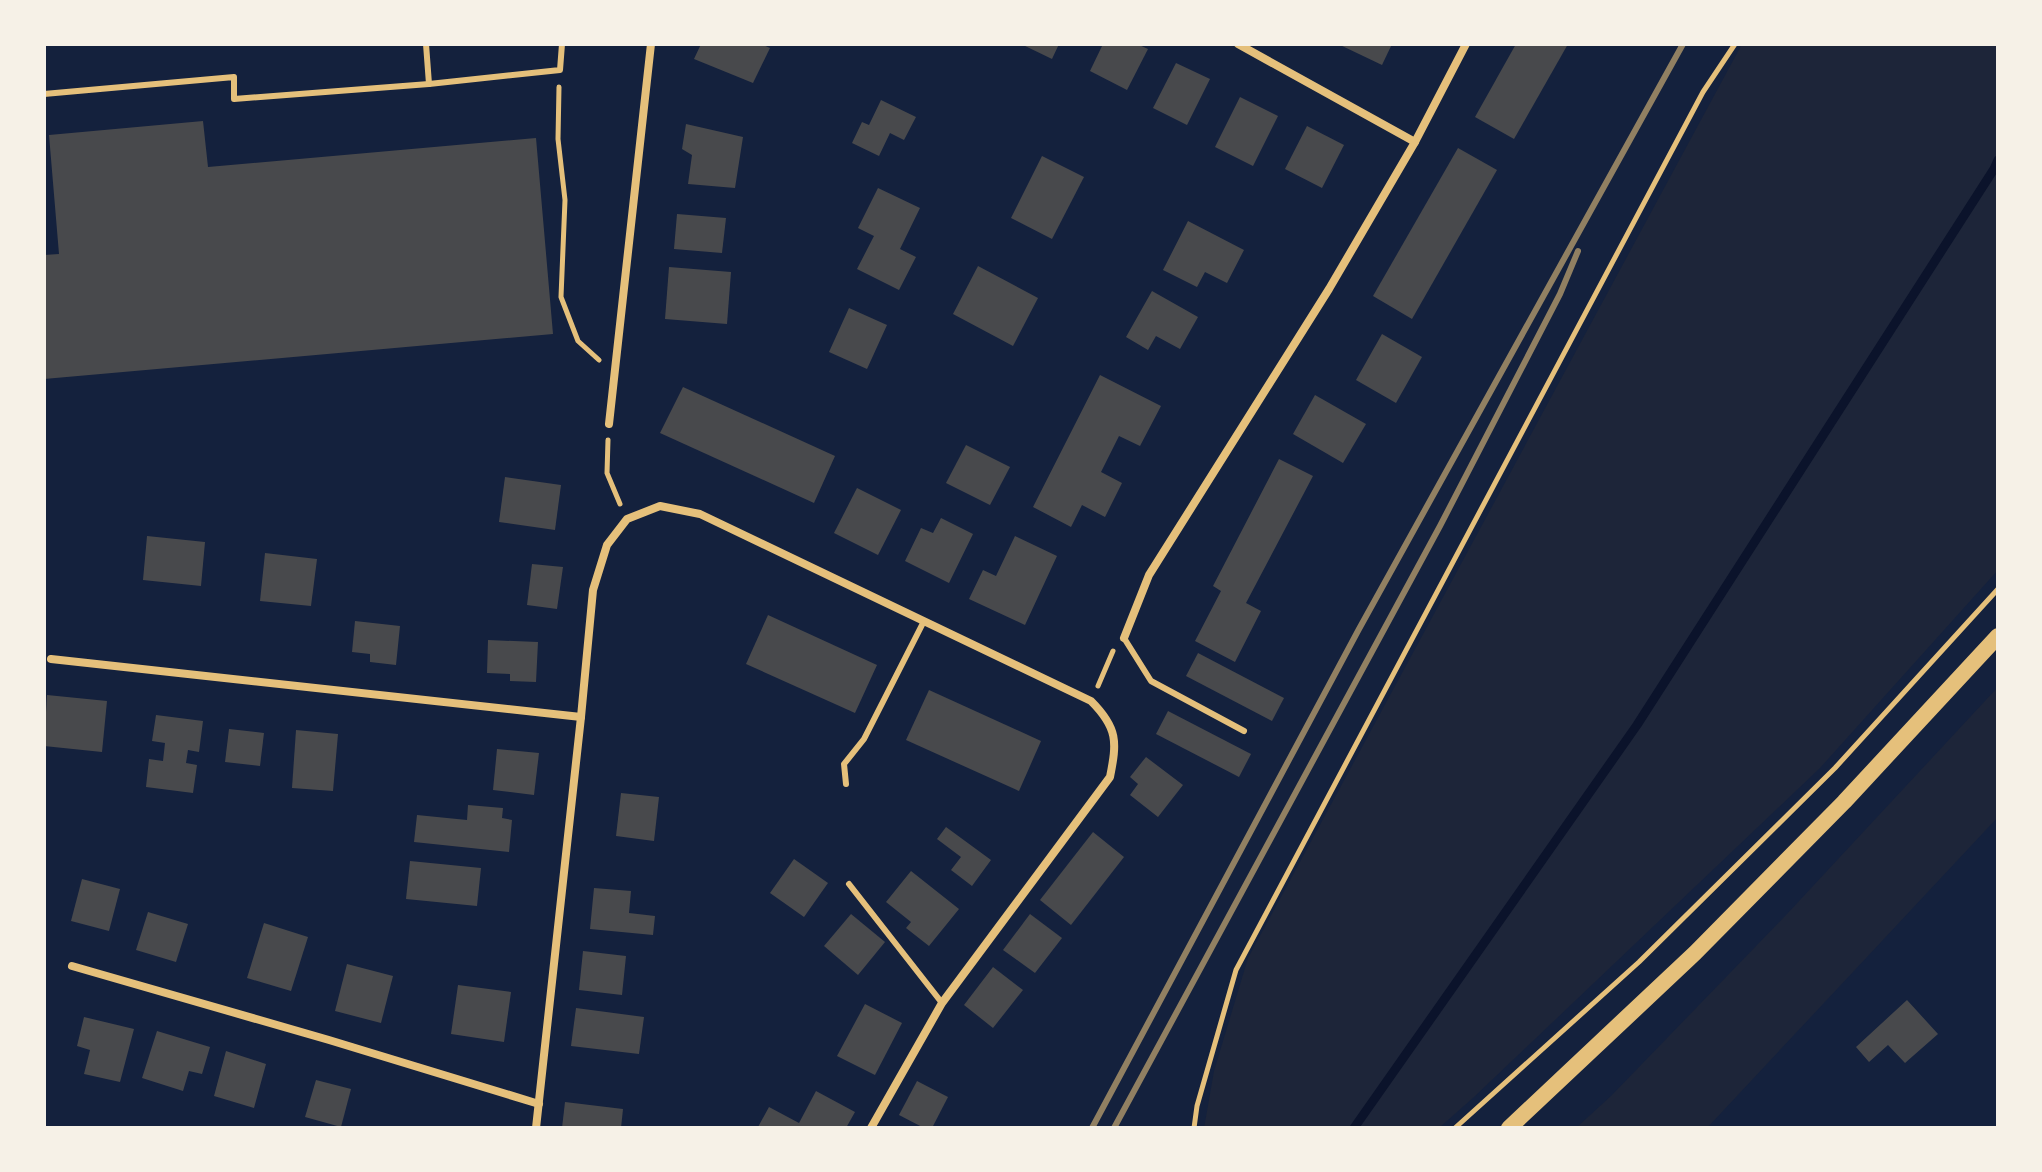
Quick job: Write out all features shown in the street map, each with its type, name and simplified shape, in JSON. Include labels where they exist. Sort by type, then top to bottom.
[{"type":"main road","points":[[1509,1128],[1695,953],[1844,802],[1998,636]]},
{"type":"street","points":[[609,424],[651,44]]},
{"type":"street","points":[[1238,44],[1415,142]]},
{"type":"street","points":[[1124,638],[1149,575],[1329,289],[1415,142],[1466,44]]},
{"type":"street","points":[[536,1128],[593,590],[607,545],[627,519],[660,506],[700,514],[1091,701],[1112,730],[1115,751],[1110,777],[942,1003],[871,1128]]},
{"type":"street","points":[[51,659],[581,717]]},
{"type":"street","points":[[72,966],[539,1104]]},
{"type":"lane","points":[[426,44],[429,84]]},
{"type":"lane","points":[[44,94],[234,77],[234,99],[429,84],[560,70],[562,44]]},
{"type":"lane","points":[[846,784],[844,764],[864,739],[924,621]]},
{"type":"lane","points":[[1124,638],[1151,681],[1244,731]]},
{"type":"lane","points":[[849,884],[942,1003]]},
{"type":"path","points":[[1194,1128],[1197,1106],[1236,970],[1703,92],[1735,44]]},
{"type":"path","points":[[560,70],[558,139],[565,200],[561,297],[578,341],[615,374]]},
{"type":"path","points":[[609,424],[607,473],[627,519]]},
{"type":"path","points":[[1455,1128],[1639,962],[1835,768],[1998,589]]},
{"type":"path","points":[[1091,701],[1110,654],[1124,638]]},
{"type":"shaded area","points":[[1742,44],[1998,44],[1998,570],[1820,768],[1439,1128],[1204,1128],[1214,1071],[1248,958]]},
{"type":"shaded area","points":[[1998,687],[1998,817],[1707,1128],[1576,1128],[1611,1096],[1787,914]]},
{"type":"building","points":[[701,44],[761,44],[770,48],[753,83],[694,59]]},
{"type":"building","points":[[1021,44],[1059,44],[1052,59]]},
{"type":"building","points":[[1103,44],[1137,44],[1148,49],[1127,90],[1090,71]]},
{"type":"building","points":[[1338,44],[1392,44],[1382,65]]},
{"type":"building","points":[[1516,44],[1568,44],[1514,139],[1475,117]]},
{"type":"building","points":[[1176,63],[1210,79],[1187,125],[1153,108]]},
{"type":"building","points":[[1240,97],[1278,116],[1253,166],[1215,147]]},
{"type":"building","points":[[881,100],[916,117],[904,140],[890,133],[879,156],[852,143],[862,122],[869,125]]},
{"type":"building","points":[[203,121],[208,167],[536,138],[553,334],[44,379],[44,255],[59,254],[49,135]]},
{"type":"building","points":[[686,124],[743,137],[735,188],[688,184],[692,155],[682,149]]},
{"type":"building","points":[[1307,126],[1344,145],[1322,188],[1285,169]]},
{"type":"building","points":[[1458,148],[1497,170],[1412,319],[1373,296]]},
{"type":"building","points":[[1042,156],[1084,177],[1052,239],[1011,218]]},
{"type":"building","points":[[878,188],[920,208],[900,249],[916,257],[899,290],[857,269],[874,236],[858,228]]},
{"type":"building","points":[[677,214],[726,218],[722,253],[674,249]]},
{"type":"building","points":[[1188,221],[1244,250],[1227,283],[1205,272],[1197,287],[1163,270]]},
{"type":"building","points":[[978,266],[1038,298],[1013,346],[953,314]]},
{"type":"building","points":[[669,267],[731,272],[727,324],[665,319]]},
{"type":"building","points":[[1152,291],[1198,317],[1180,349],[1156,336],[1148,350],[1126,337]]},
{"type":"building","points":[[849,308],[887,325],[867,369],[829,352]]},
{"type":"building","points":[[1382,334],[1422,357],[1396,403],[1356,380]]},
{"type":"building","points":[[1100,375],[1161,406],[1140,446],[1119,436],[1101,472],[1122,483],[1105,517],[1082,505],[1071,527],[1033,507]]},
{"type":"building","points":[[683,387],[835,456],[814,503],[660,433]]},
{"type":"building","points":[[1315,395],[1366,424],[1343,463],[1293,434]]},
{"type":"building","points":[[966,445],[1010,467],[990,505],[946,483]]},
{"type":"building","points":[[1279,459],[1313,476],[1246,603],[1261,611],[1235,662],[1195,641],[1221,591],[1213,586]]},
{"type":"building","points":[[505,477],[561,485],[555,530],[499,522]]},
{"type":"building","points":[[857,488],[901,510],[878,555],[834,533]]},
{"type":"building","points":[[941,518],[973,534],[949,583],[905,561],[921,528],[933,533]]},
{"type":"building","points":[[147,536],[205,542],[201,586],[143,580]]},
{"type":"building","points":[[1015,536],[1057,556],[1025,625],[969,599],[983,570],[996,576]]},
{"type":"building","points":[[265,553],[317,559],[311,606],[260,601]]},
{"type":"building","points":[[532,564],[563,567],[557,609],[527,605]]},
{"type":"building","points":[[768,615],[877,665],[855,713],[746,664]]},
{"type":"building","points":[[355,621],[400,626],[396,665],[370,662],[370,654],[352,652]]},
{"type":"building","points":[[488,640],[538,642],[536,682],[510,681],[510,674],[487,673]]},
{"type":"building","points":[[1198,653],[1284,698],[1272,721],[1186,676]]},
{"type":"building","points":[[929,690],[1041,741],[1019,791],[906,740]]},
{"type":"building","points":[[47,695],[107,701],[102,752],[44,746]]},
{"type":"building","points":[[1168,711],[1251,754],[1239,777],[1156,734]]},
{"type":"building","points":[[156,715],[203,721],[199,752],[188,750],[186,763],[197,765],[193,793],[146,787],[149,759],[163,761],[165,743],[152,741]]},
{"type":"building","points":[[229,729],[264,733],[260,766],[225,762]]},
{"type":"building","points":[[296,730],[338,734],[333,791],[292,788]]},
{"type":"building","points":[[497,749],[539,753],[534,795],[493,790]]},
{"type":"building","points":[[1146,757],[1183,785],[1158,817],[1130,795],[1138,784],[1130,777]]},
{"type":"building","points":[[621,793],[659,797],[654,841],[616,836]]},
{"type":"building","points":[[468,805],[503,808],[502,818],[512,820],[509,852],[414,842],[417,815],[467,820]]},
{"type":"building","points":[[946,827],[991,860],[972,886],[951,870],[961,857],[937,839]]},
{"type":"building","points":[[1093,832],[1124,857],[1071,925],[1040,900]]},
{"type":"building","points":[[794,859],[828,883],[804,917],[770,893]]},
{"type":"building","points":[[410,861],[481,868],[477,906],[406,899]]},
{"type":"building","points":[[911,871],[959,909],[929,946],[906,928],[911,922],[886,902]]},
{"type":"building","points":[[82,879],[120,889],[109,931],[71,921]]},
{"type":"building","points":[[594,888],[631,891],[629,913],[655,916],[653,935],[590,929]]},
{"type":"building","points":[[148,912],[188,924],[176,962],[136,950]]},
{"type":"building","points":[[851,914],[885,942],[858,975],[824,946]]},
{"type":"building","points":[[1030,914],[1062,938],[1035,973],[1003,950]]},
{"type":"building","points":[[264,923],[308,937],[291,991],[247,978]]},
{"type":"building","points":[[583,951],[626,956],[622,995],[579,990]]},
{"type":"building","points":[[347,964],[393,976],[381,1023],[335,1011]]},
{"type":"building","points":[[993,967],[1023,990],[993,1028],[964,1005]]},
{"type":"building","points":[[458,985],[511,992],[504,1042],[451,1034]]},
{"type":"building","points":[[1907,1000],[1938,1034],[1905,1063],[1888,1045],[1869,1062],[1856,1047]]},
{"type":"building","points":[[865,1004],[902,1023],[875,1075],[837,1056]]},
{"type":"building","points":[[576,1008],[644,1017],[639,1054],[571,1046]]},
{"type":"building","points":[[84,1017],[134,1029],[120,1082],[84,1074],[90,1050],[77,1046]]},
{"type":"building","points":[[157,1031],[210,1047],[202,1074],[189,1071],[183,1091],[142,1078]]},
{"type":"building","points":[[226,1051],[266,1064],[254,1108],[214,1096]]},
{"type":"building","points":[[316,1080],[351,1089],[341,1127],[305,1117]]},
{"type":"building","points":[[917,1081],[948,1097],[932,1128],[924,1128],[899,1115]]},
{"type":"building","points":[[816,1091],[855,1112],[846,1128],[758,1127],[769,1107],[799,1123]]},
{"type":"building","points":[[565,1102],[623,1109],[621,1128],[562,1128]]},
{"type":"waterway","points":[[1354,1128],[1637,725],[1998,160]]},
{"type":"railway","points":[[1092,1128],[1359,629],[1683,44]]},
{"type":"railway","points":[[1114,1128],[1440,526],[1560,294],[1578,251]]}]
